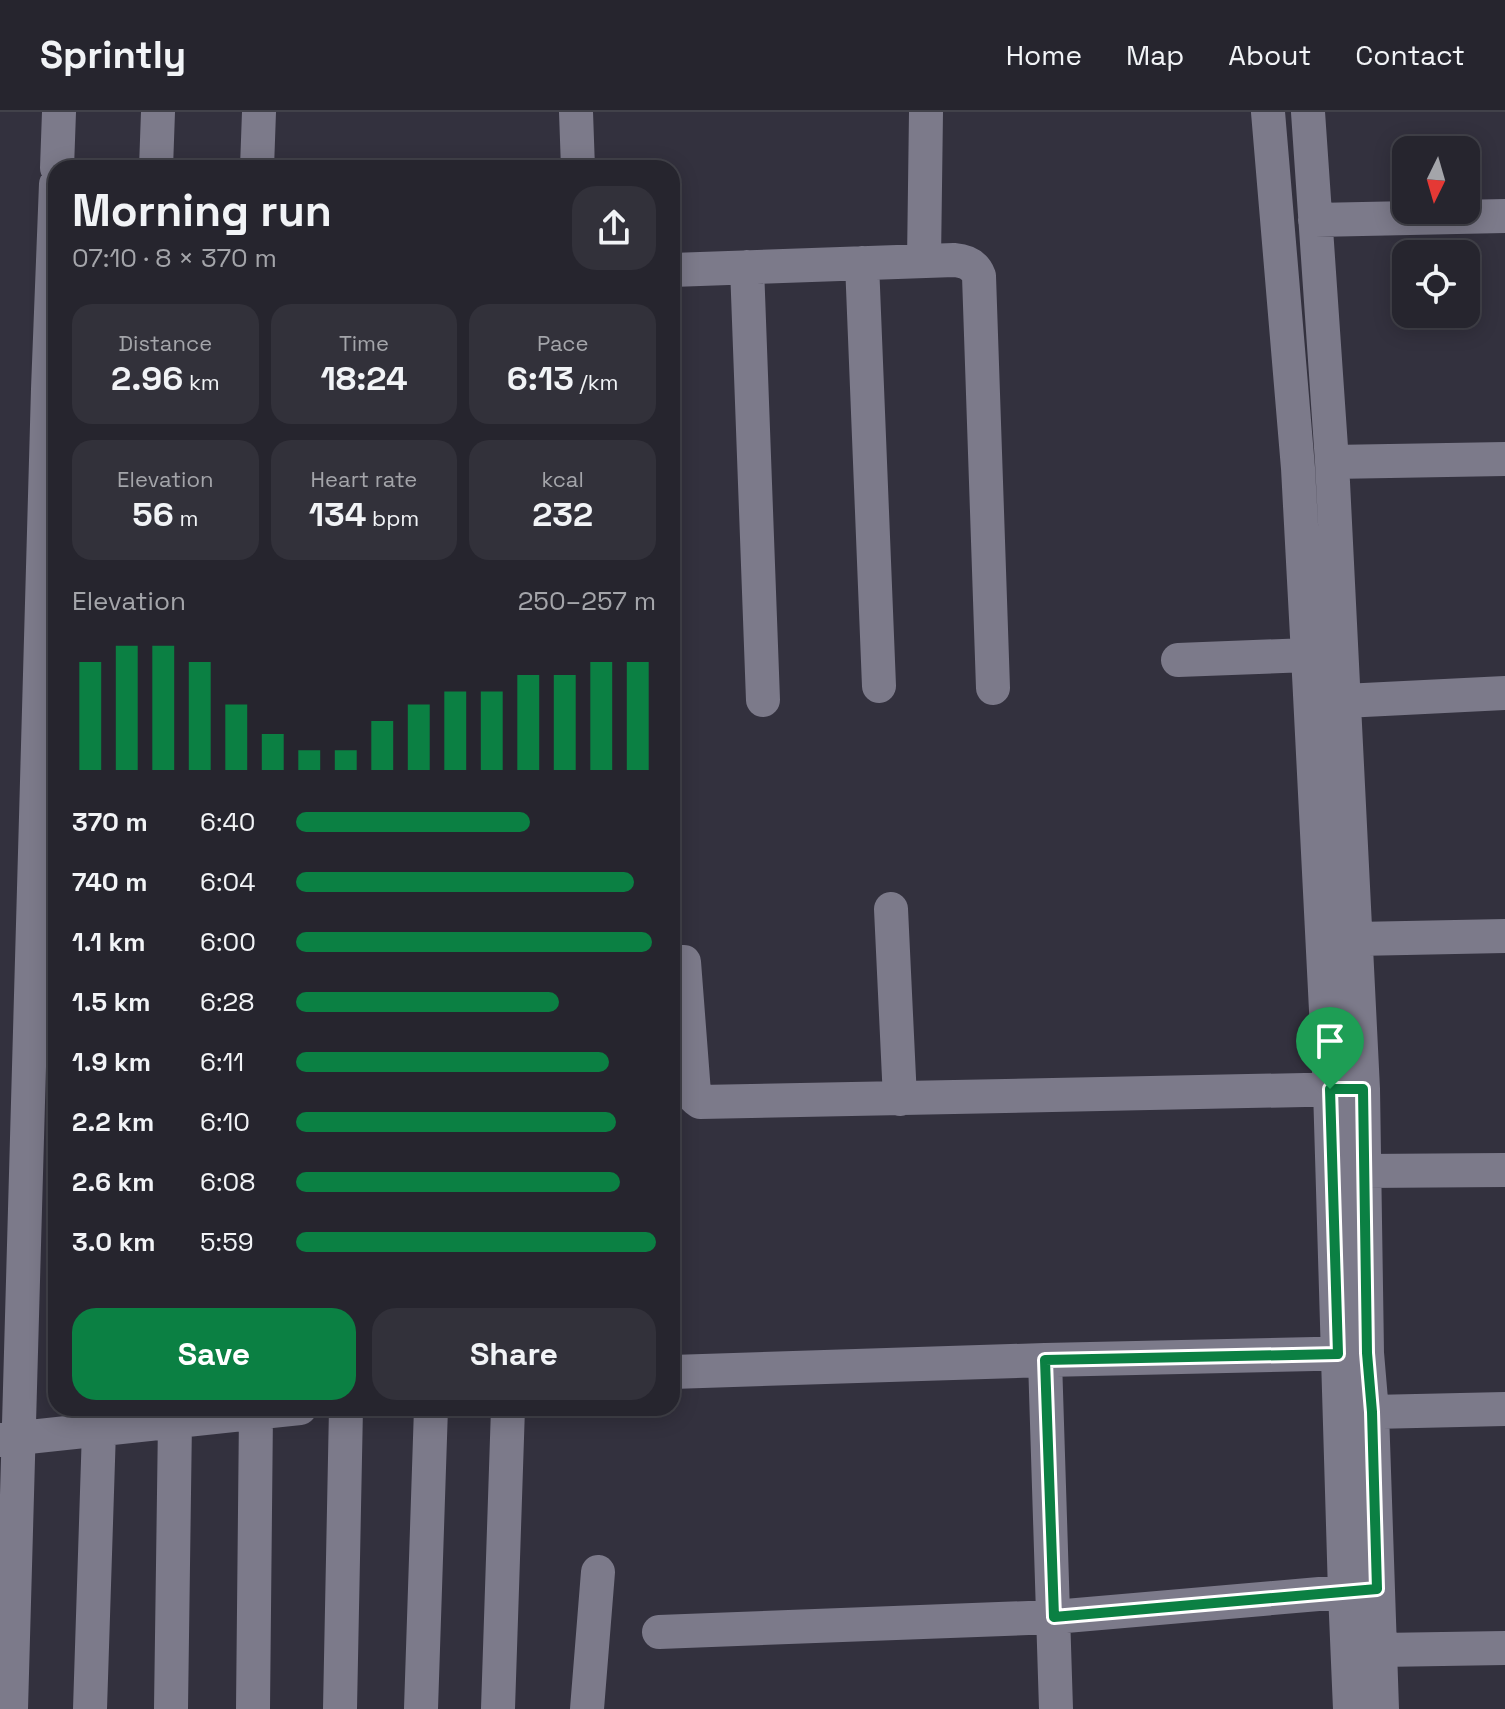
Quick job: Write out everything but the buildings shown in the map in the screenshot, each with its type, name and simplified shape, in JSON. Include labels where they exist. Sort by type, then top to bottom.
[{"type":"street","points":[[57,160],[59,112]]},
{"type":"street","points":[[156,160],[158,112]]},
{"type":"street","points":[[257,160],[259,112]]},
{"type":"street","points":[[576,112],[578,160]]},
{"type":"street","points":[[924,261],[926,112]]},
{"type":"street","points":[[1268,112],[1298,468],[1330,1089],[1352,1354],[1361,1590],[1380,1650],[1382,1709]]},
{"type":"street","points":[[1308,112],[1332,462],[1363,1089],[1364,1171],[1352,1354],[1372,1412],[1350,1709]]},
{"type":"street","points":[[1315,220],[1505,216]]},
{"type":"street","points":[[680,270],[924,261],[964,261],[976,269],[979,276],[993,688]]},
{"type":"street","points":[[862,263],[879,686]]},
{"type":"street","points":[[747,267],[763,700]]},
{"type":"street","points":[[11,1709],[10,1439],[48,389]]},
{"type":"street","points":[[1332,462],[1505,459]]},
{"type":"street","points":[[1178,660],[1308,655]]},
{"type":"street","points":[[1344,701],[1505,693]]},
{"type":"street","points":[[891,909],[900,1099]]},
{"type":"street","points":[[1356,939],[1505,936]]},
{"type":"street","points":[[684,962],[694,1093],[700,1102],[1363,1089]]},
{"type":"street","points":[[1364,1171],[1505,1170]]},
{"type":"street","points":[[680,1372],[1352,1354]]},
{"type":"street","points":[[1045,1360],[1056,1709]]},
{"type":"street","points":[[1372,1412],[1505,1409]]},
{"type":"street","points":[[10,1439],[220,1416]]},
{"type":"street","points":[[253,1709],[273,1416]]},
{"type":"street","points":[[340,1709],[346,1416]]},
{"type":"street","points":[[421,1709],[431,1416]]},
{"type":"street","points":[[498,1709],[508,1416]]},
{"type":"street","points":[[171,1709],[175,1421]]},
{"type":"street","points":[[90,1709],[99,1430]]},
{"type":"street","points":[[587,1709],[598,1572]]},
{"type":"street","points":[[659,1632],[1054,1617],[1361,1590]]},
{"type":"street","points":[[1380,1650],[1505,1648]]},
{"type":"route","points":[[1330,1089],[1363,1089],[1367,1353],[1372,1412],[1377,1589],[1054,1617],[1045,1360],[1338,1354],[1330,1089]]}]
